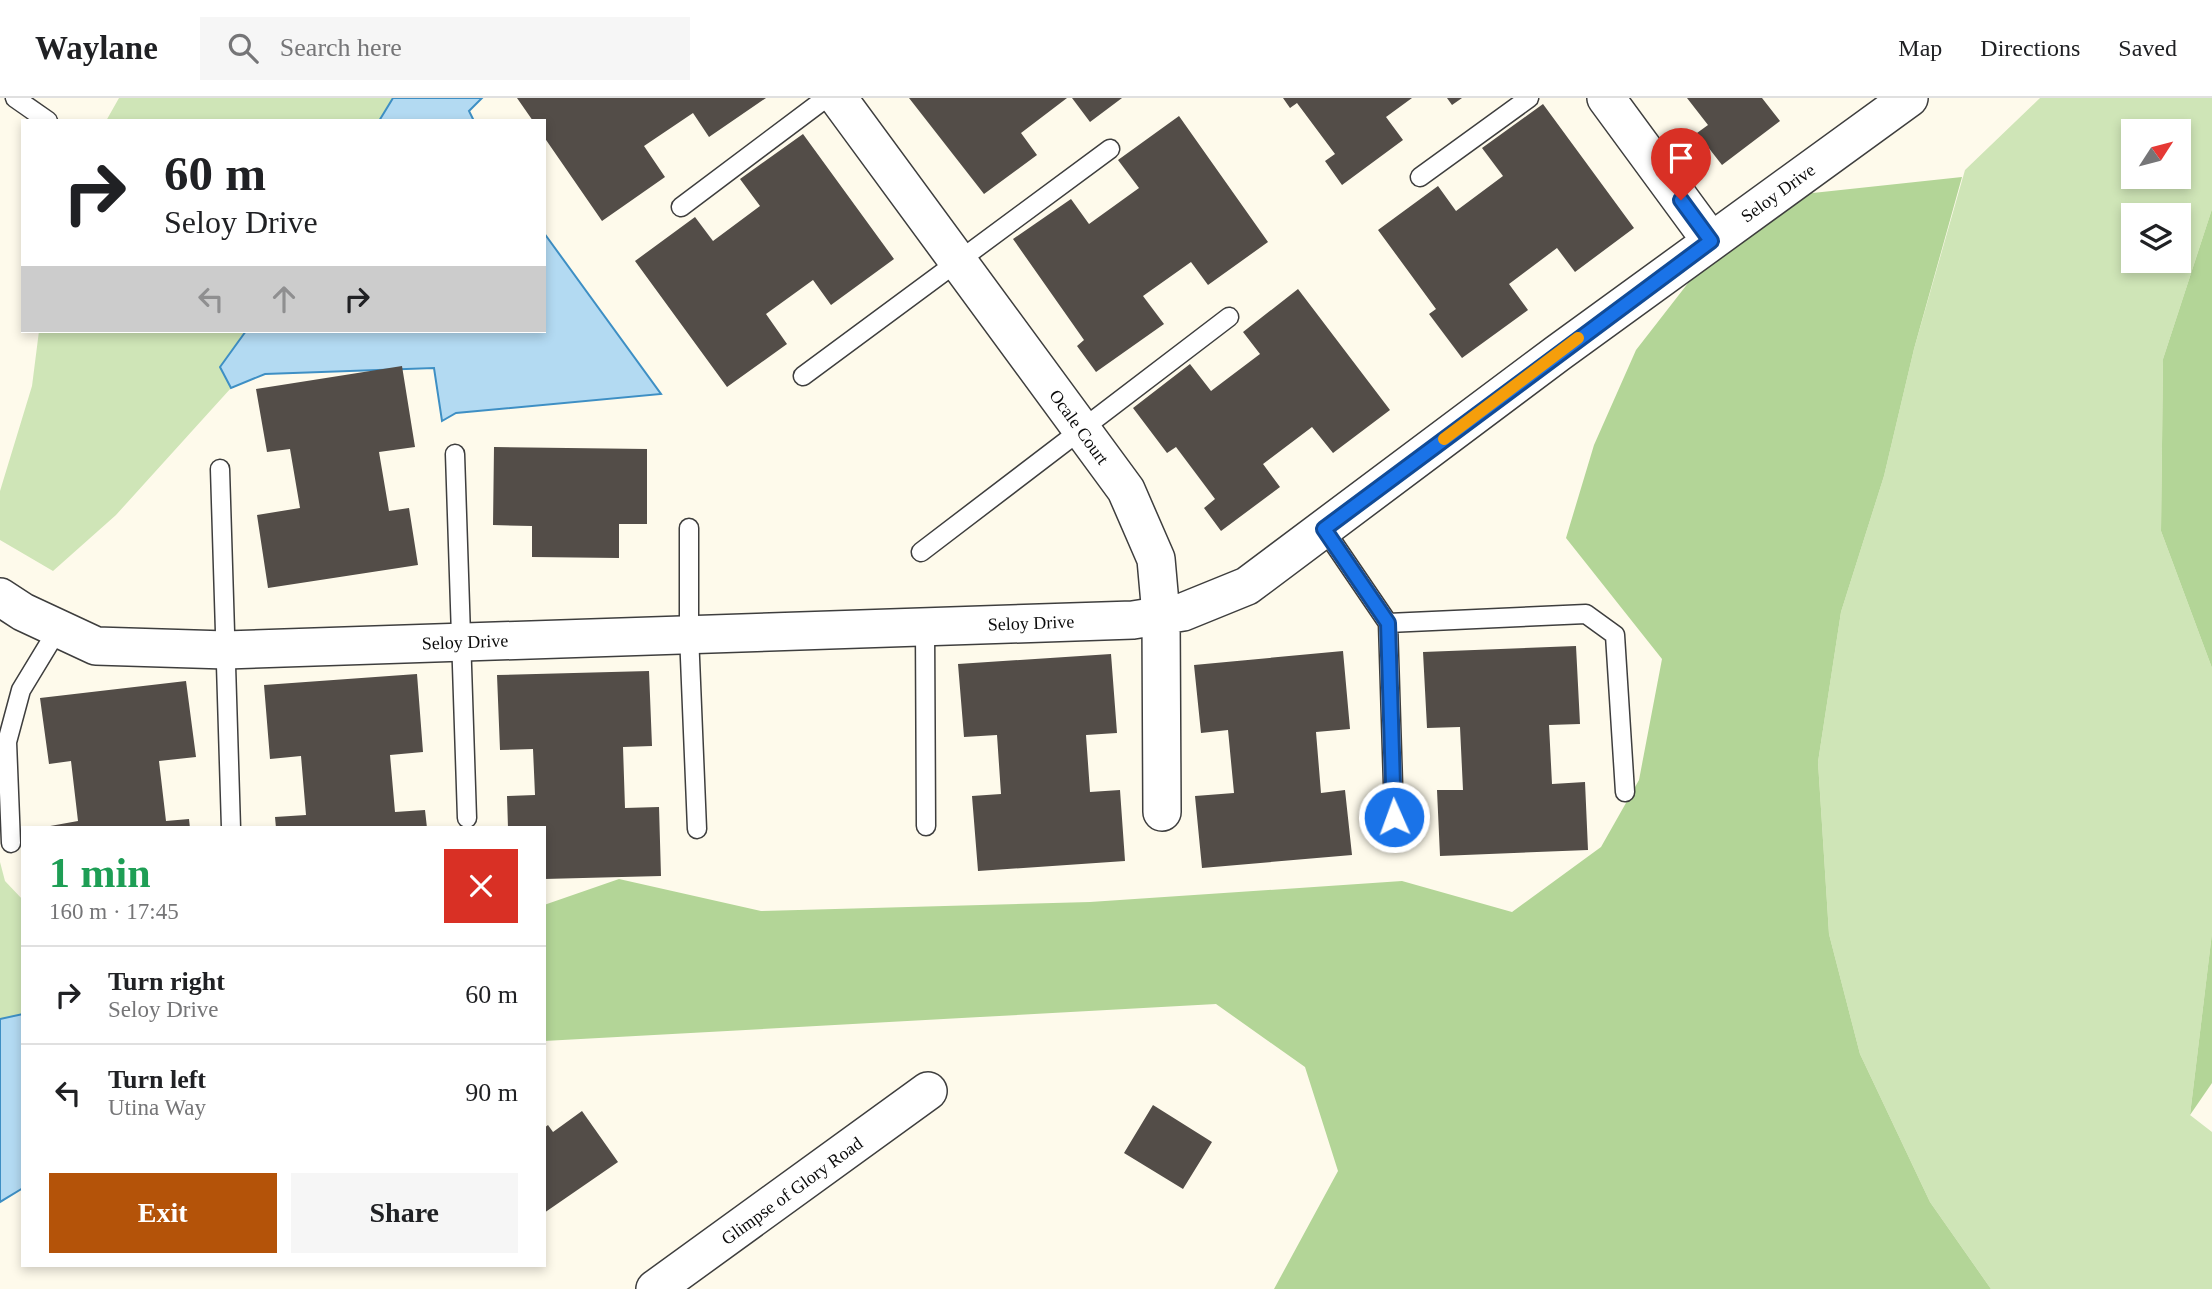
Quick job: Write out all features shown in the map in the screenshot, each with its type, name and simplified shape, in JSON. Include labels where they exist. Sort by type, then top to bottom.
[{"type":"street","name":"Ocale Court","points":[[838,98],[1126,490],[1143,526],[1156,559],[1161,615],[1162,812]]},
{"type":"street","points":[[1606,98],[1711,241]]},
{"type":"street","name":"Seloy Drive","points":[[0,597],[58,629],[96,646],[226,650],[1133,620],[1182,612],[1247,586],[1711,241],[1909,98]]},
{"type":"street","name":"Glimpse of Glory Road","points":[[667,1286],[928,1091]]},
{"type":"lane","points":[[15,98],[45,119]]},
{"type":"lane","points":[[681,207],[827,98]]},
{"type":"lane","points":[[1420,177],[1529,98]]},
{"type":"lane","points":[[803,376],[1110,149]]},
{"type":"lane","points":[[921,552],[1229,317]]},
{"type":"lane","points":[[455,454],[467,818]]},
{"type":"lane","points":[[220,469],[231,826]]},
{"type":"lane","points":[[689,528],[689,634],[697,829]]},
{"type":"lane","points":[[1324,529],[1388,623],[1394,817]]},
{"type":"lane","points":[[1388,623],[1586,614],[1615,635],[1625,792]]},
{"type":"lane","points":[[925,627],[926,826]]},
{"type":"lane","points":[[11,843],[7,742],[21,690],[58,629]]},
{"type":"green space","points":[[119,98],[393,98],[380,119],[107,119]]},
{"type":"green space","points":[[2040,98],[2212,98],[2212,209],[2163,359],[2161,531],[2212,668],[2212,933],[2190,1115],[2212,1132],[2212,1289],[1991,1289],[1930,1202],[1860,1054],[1829,934],[1818,762],[1841,612],[1884,476],[1914,349],[1965,170]]},
{"type":"green space","points":[[1962,177],[1914,349],[1884,476],[1841,612],[1818,762],[1829,934],[1860,1054],[1930,1202],[1991,1289],[1274,1289],[1338,1171],[1305,1067],[1216,1004],[546,1041],[546,904],[619,879],[761,911],[1090,902],[1402,881],[1512,912],[1601,847],[1639,780],[1662,659],[1566,538],[1594,445],[1636,350],[1706,260],[1794,195]]},
{"type":"green space","points":[[2212,209],[2212,668],[2161,531],[2163,359]]},
{"type":"green space","points":[[39,333],[245,333],[220,367],[231,388],[116,515],[53,571],[0,540],[0,491],[32,386]]},
{"type":"green space","points":[[0,862],[5,881],[21,898],[21,1014],[0,1019]]},
{"type":"green space","points":[[2212,933],[2212,1083],[2190,1115]]},
{"type":"water","points":[[393,98],[482,98],[469,111],[473,119],[380,119]]},
{"type":"water","points":[[546,236],[661,394],[456,413],[442,421],[434,368],[265,374],[231,388],[220,367],[245,333],[546,333]]},
{"type":"water","points":[[21,1014],[21,1189],[0,1202],[0,1019]]},
{"type":"building","points":[[517,98],[766,98],[709,137],[693,113],[644,146],[665,177],[602,221],[546,140],[546,119],[532,119]]},
{"type":"building","points":[[909,98],[1067,98],[1021,133],[1037,155],[984,194]]},
{"type":"building","points":[[1072,98],[1122,98],[1090,122]]},
{"type":"building","points":[[1283,98],[1412,98],[1386,117],[1403,140],[1342,185],[1325,161],[1335,154],[1297,103],[1290,108]]},
{"type":"building","points":[[1447,98],[1462,98],[1452,105]]},
{"type":"building","points":[[1687,98],[1762,98],[1780,121],[1722,165],[1697,133],[1708,125]]},
{"type":"building","points":[[1543,104],[1634,228],[1575,272],[1557,248],[1509,284],[1528,310],[1462,358],[1429,314],[1436,309],[1378,230],[1438,186],[1456,211],[1503,176],[1482,148]]},
{"type":"building","points":[[1179,116],[1268,242],[1208,285],[1191,262],[1143,296],[1164,324],[1096,372],[1077,346],[1084,340],[1013,239],[1071,199],[1089,224],[1139,188],[1118,160]]},
{"type":"building","points":[[803,134],[894,259],[831,305],[813,280],[766,314],[787,344],[727,387],[635,261],[695,217],[713,241],[760,206],[740,179]]},
{"type":"building","points":[[1298,289],[1390,410],[1333,453],[1312,427],[1263,464],[1280,487],[1221,531],[1204,508],[1215,499],[1176,447],[1167,453],[1133,408],[1190,364],[1211,391],[1260,354],[1243,332]]},
{"type":"building","points":[[402,366],[415,447],[379,452],[389,511],[409,508],[418,565],[268,588],[257,515],[300,508],[290,449],[267,452],[256,389]]},
{"type":"building","points":[[494,447],[647,449],[647,524],[619,524],[619,558],[532,557],[532,526],[493,525]]},
{"type":"building","points":[[1576,646],[1580,724],[1549,725],[1552,784],[1585,782],[1588,850],[1440,856],[1437,790],[1463,790],[1460,727],[1427,728],[1423,652]]},
{"type":"building","points":[[1343,651],[1350,729],[1316,732],[1321,793],[1345,790],[1352,855],[1202,868],[1195,796],[1234,793],[1228,730],[1201,733],[1194,665]]},
{"type":"building","points":[[1111,654],[1117,733],[1086,735],[1090,792],[1120,790],[1125,861],[978,871],[972,796],[1001,794],[997,735],[964,737],[958,664]]},
{"type":"building","points":[[649,671],[652,746],[623,747],[625,808],[659,807],[661,876],[546,879],[546,826],[508,826],[507,796],[535,795],[533,749],[500,750],[497,675]]},
{"type":"building","points":[[417,674],[423,752],[390,755],[395,812],[425,810],[427,826],[276,826],[275,817],[306,815],[301,756],[270,759],[264,685]]},
{"type":"building","points":[[186,681],[196,757],[159,761],[166,821],[189,819],[190,826],[50,826],[78,821],[71,761],[49,764],[40,698]]},
{"type":"building","points":[[1153,1105],[1212,1142],[1183,1189],[1124,1153]]},
{"type":"building","points":[[582,1111],[618,1162],[546,1212],[546,1126],[548,1125],[553,1132]]},
{"type":"slow traffic","points":[[1444,439],[1578,338]]},
{"type":"route","points":[[1394,817],[1388,623],[1324,529],[1711,241],[1681,200]]}]
